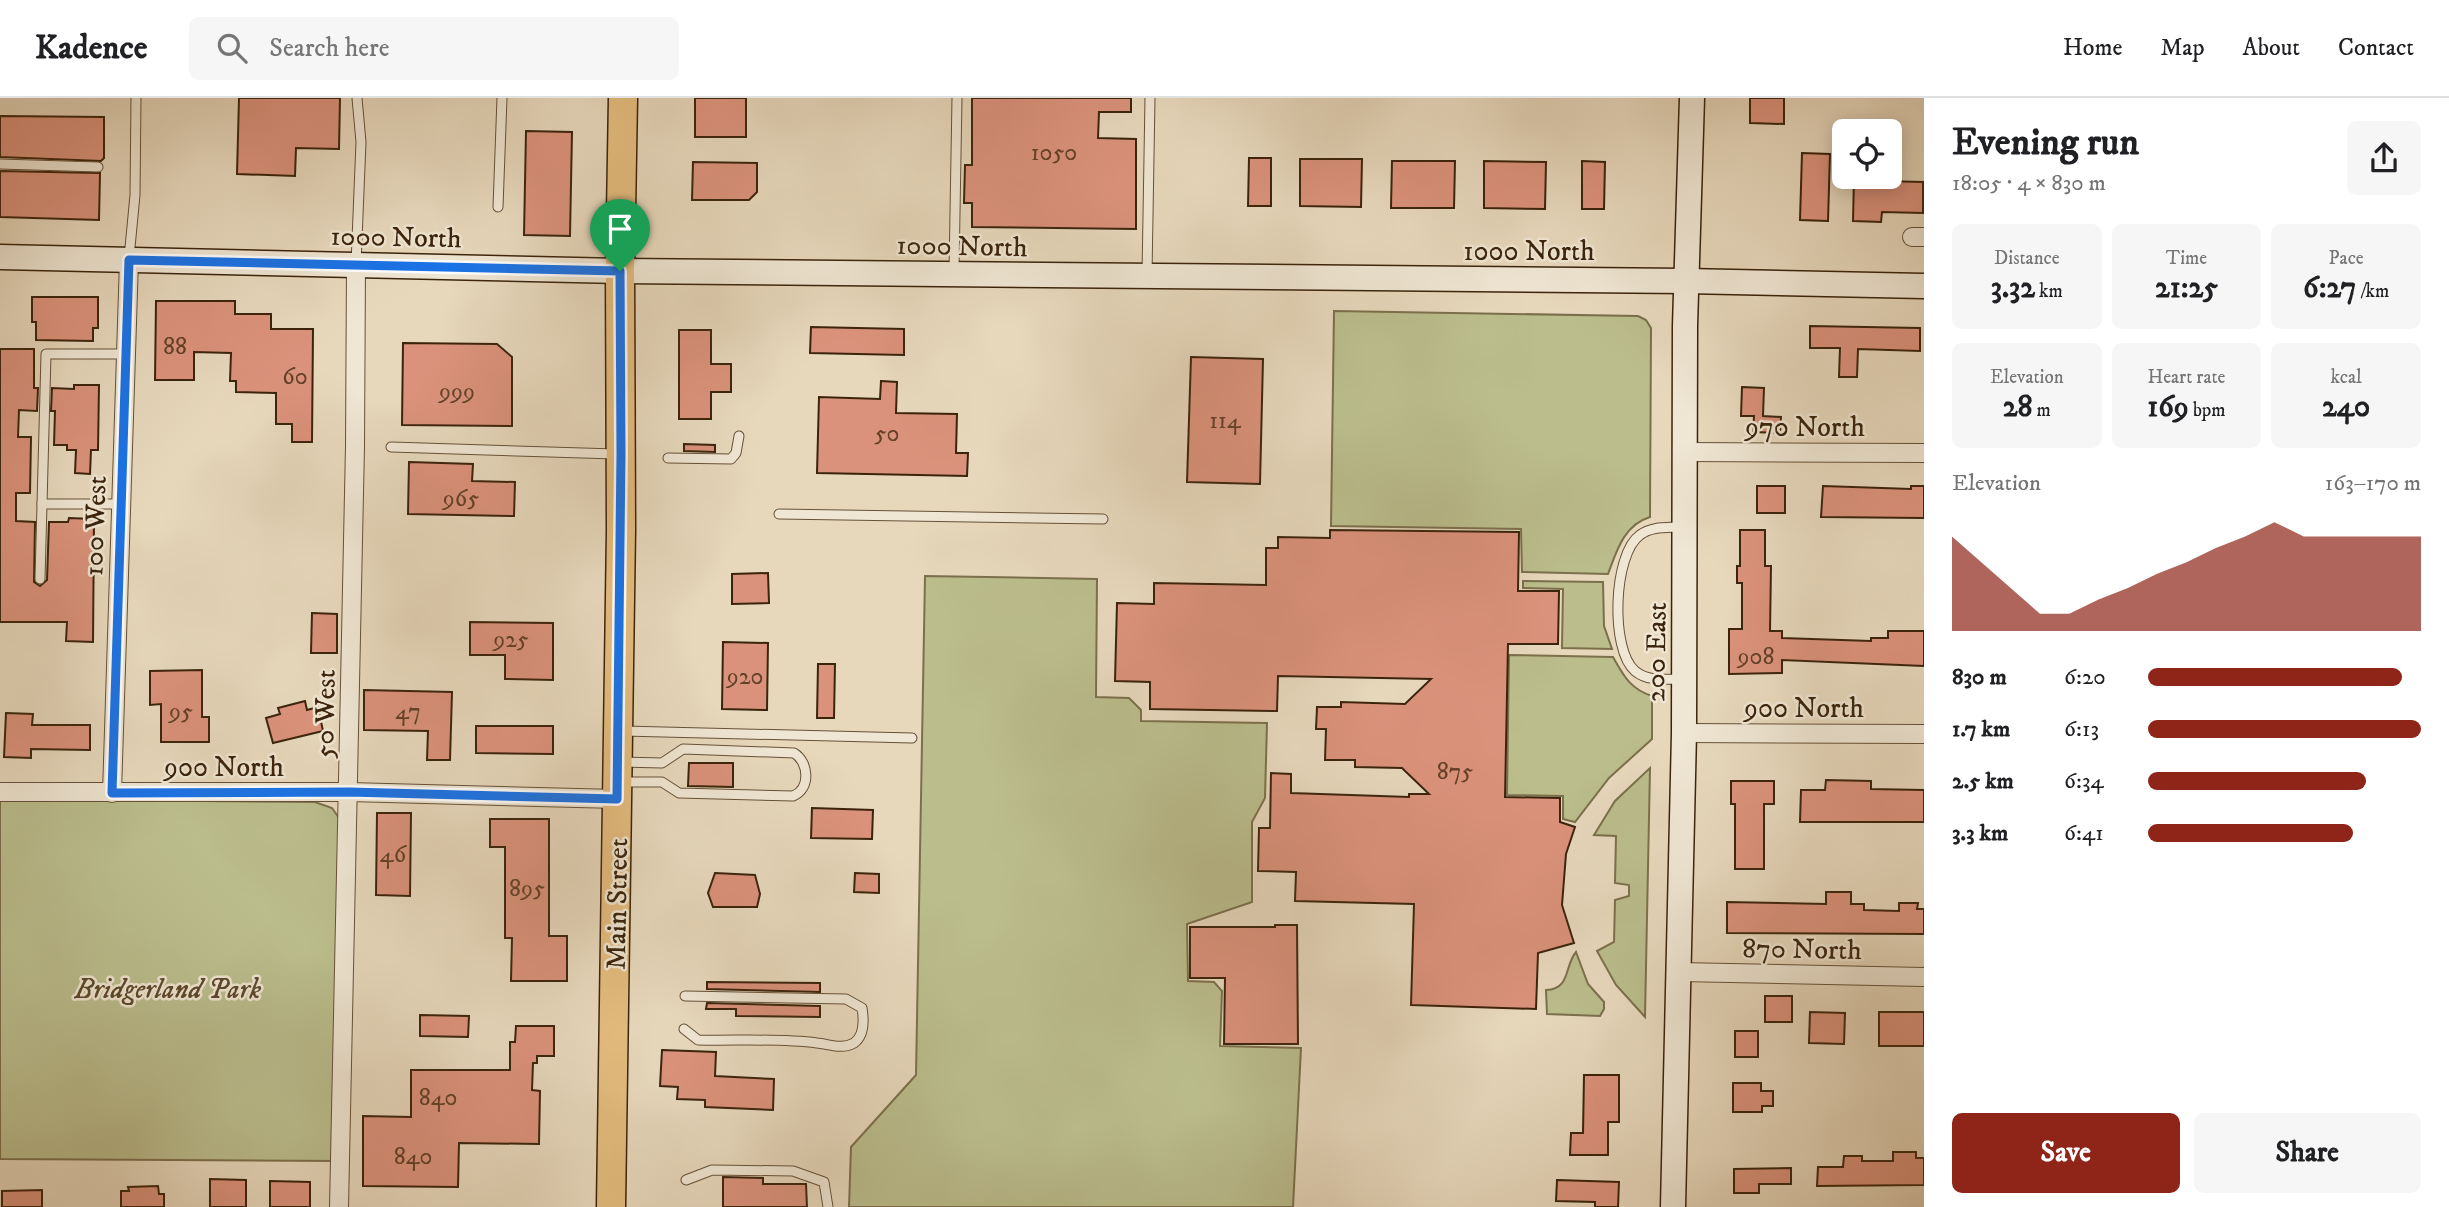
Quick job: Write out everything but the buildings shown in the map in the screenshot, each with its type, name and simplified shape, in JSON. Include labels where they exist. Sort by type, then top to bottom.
[{"type":"main road","name":"Main Street","points":[[611,1207],[623,98]]},
{"type":"street","name":"200 East","points":[[1672,1207],[1684,733],[1686,281],[1692,98]]},
{"type":"street","name":"1000 North","points":[[0,257],[620,271],[1686,281],[1924,286]]},
{"type":"street","name":"100 West","points":[[112,793],[129,260]]},
{"type":"street","name":"50 West","points":[[339,1207],[349,792],[356,265]]},
{"type":"street","name":"970 North","points":[[1686,452],[1924,453]]},
{"type":"street","name":"900 North","points":[[1684,733],[1924,734]]},
{"type":"street","name":"900 North","points":[[0,792],[349,792],[617,781]]},
{"type":"street","name":"870 North","points":[[1679,972],[1924,977]]},
{"type":"lane","points":[[129,260],[135,195],[136,98]]},
{"type":"lane","points":[[356,265],[361,142],[357,98]]},
{"type":"lane","points":[[498,207],[502,98]]},
{"type":"lane","points":[[954,274],[957,98]]},
{"type":"lane","points":[[1147,276],[1150,98]]},
{"type":"lane","points":[[0,164],[98,167]]},
{"type":"lane","points":[[40,579],[46,354],[126,354]]},
{"type":"lane","points":[[668,458],[731,459],[736,453],[739,436]]},
{"type":"lane","points":[[391,447],[621,454]]},
{"type":"lane","points":[[42,504],[122,504]]},
{"type":"lane","points":[[779,514],[1103,519]]},
{"type":"lane","points":[[1684,679],[1651,679],[1634,671],[1622,647],[1617,608],[1622,563],[1637,536],[1650,528],[1686,527]]},
{"type":"lane","points":[[618,731],[912,738]]},
{"type":"lane","points":[[683,749],[794,753],[802,758],[805,786],[801,793],[793,796],[679,793],[662,782],[617,781],[662,763],[683,749]]},
{"type":"lane","points":[[684,1029],[698,1040],[815,1043],[842,1047],[855,1042],[865,1021],[862,1008],[846,999],[685,996]]},
{"type":"lane","points":[[686,1180],[712,1171],[793,1171],[824,1182],[828,1207]]},
{"type":"green space","points":[[1334,311],[1638,316],[1646,320],[1651,328],[1650,517],[1628,532],[1618,548],[1608,574],[1522,572],[1521,529],[1331,526]]},
{"type":"green space","points":[[925,576],[1097,579],[1096,697],[1129,698],[1141,710],[1141,721],[1267,723],[1265,798],[1252,822],[1252,902],[1187,924],[1188,981],[1214,982],[1222,991],[1220,1046],[1301,1048],[1293,1207],[849,1207],[851,1147],[916,1075]]},
{"type":"green space","points":[[1523,581],[1603,582],[1604,626],[1612,649],[1562,648],[1563,589],[1523,588]]},
{"type":"green space","points":[[1509,655],[1613,657],[1633,686],[1652,696],[1652,739],[1609,778],[1575,822],[1563,819],[1563,796],[1507,795]]},
{"type":"green space","points":[[1650,768],[1645,1017],[1616,985],[1597,951],[1614,942],[1615,900],[1629,896],[1629,885],[1615,883],[1616,836],[1594,835],[1615,801]]},
{"type":"green space","name":"Bridgerland Park","points":[[0,799],[315,802],[332,808],[339,818],[334,1161],[0,1159]]},
{"type":"green space","points":[[1576,952],[1588,984],[1604,1002],[1604,1009],[1600,1016],[1547,1014],[1546,990],[1560,986]]},
{"type":"route","points":[[129,260],[620,271],[617,799],[349,792],[112,793],[129,260]]}]
